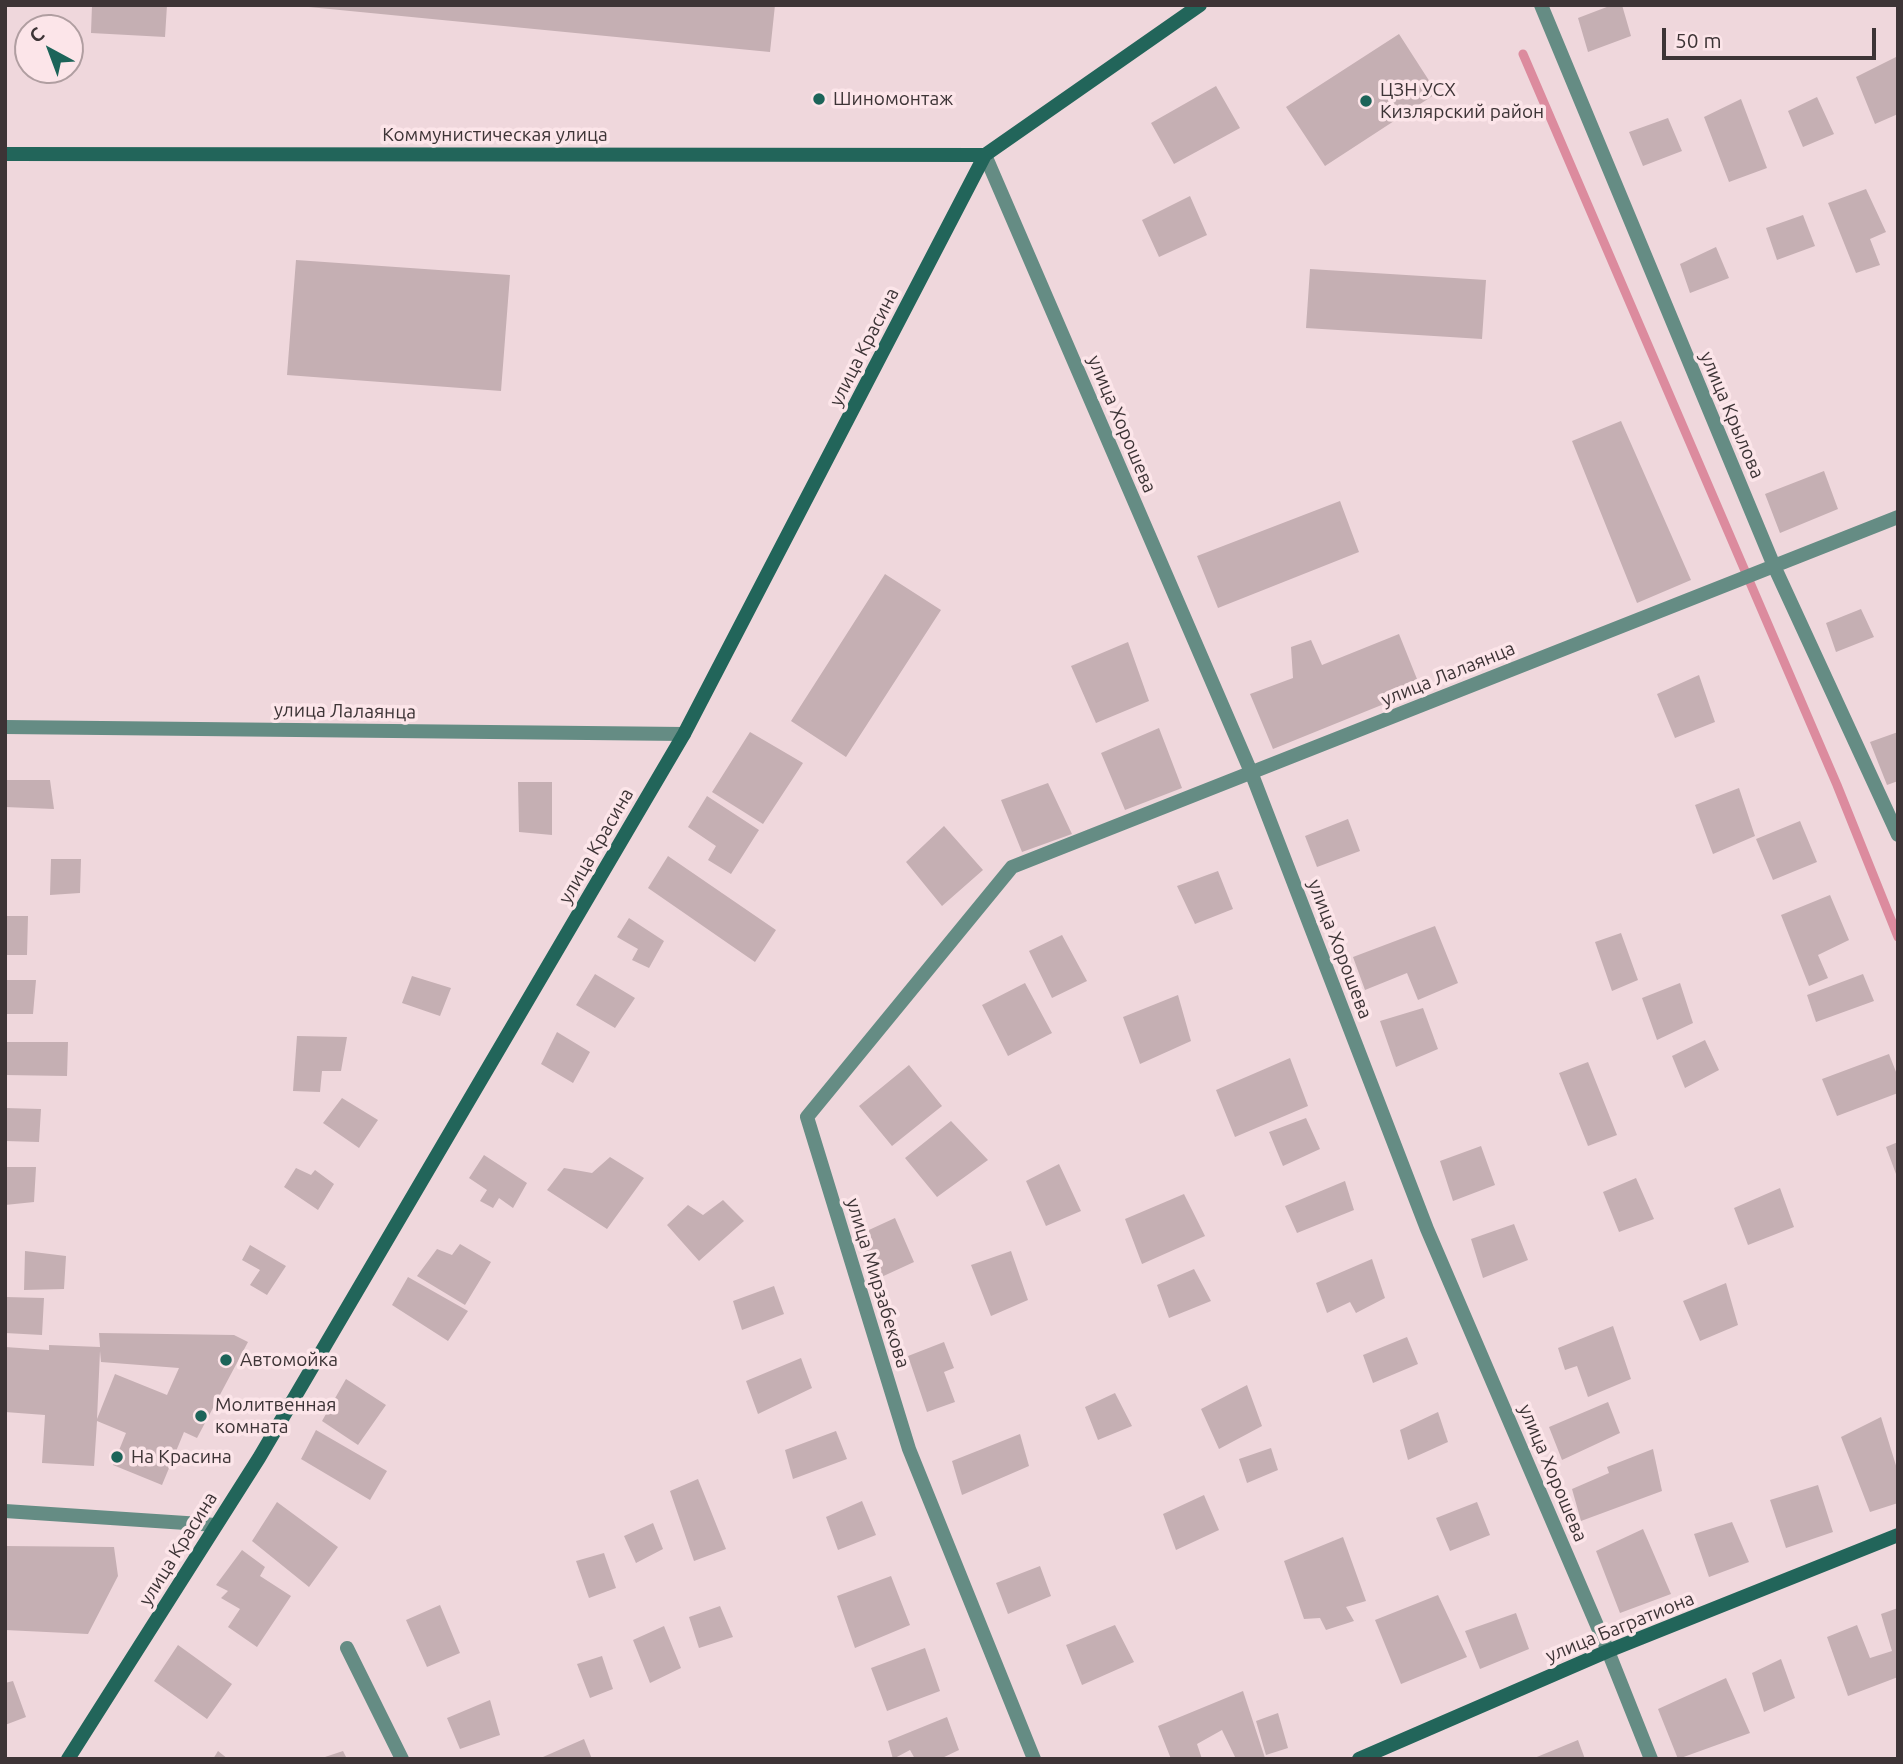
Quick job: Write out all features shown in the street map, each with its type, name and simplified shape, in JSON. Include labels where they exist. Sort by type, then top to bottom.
[{"type":"street","name":"улица Красина","points":[[68,1759],[266,1446],[684,734],[985,155],[1200,5]]},
{"type":"street","name":"улица Крылова","points":[[1541,5],[1774,566],[1898,835]]},
{"type":"street","name":"Коммунистическая улица","points":[[5,154],[985,155]]},
{"type":"street","name":"улица Хорошева","points":[[985,155],[1251,772],[1427,1229],[1608,1651],[1651,1759]]},
{"type":"street","name":"улица Лалаянца","points":[[1012,867],[1898,517]]},
{"type":"street","name":"улица Лалаянца","points":[[5,727],[684,734]]},
{"type":"street","name":"улица Мирзабекова","points":[[1012,867],[807,1117],[909,1449],[1034,1759]]},
{"type":"street","points":[[5,1511],[216,1525]]},
{"type":"street","name":"улица Багратиона","points":[[1359,1759],[1608,1651],[1898,1535]]},
{"type":"street","points":[[347,1648],[402,1759]]},
{"type":"building","points":[[92,5],[167,5],[165,37],[91,33]]},
{"type":"building","points":[[309,5],[775,5],[770,52]]},
{"type":"building","points":[[1612,5],[1622,5],[1631,36],[1588,52],[1578,18]]},
{"type":"building","points":[[1399,34],[1437,93],[1325,166],[1286,107]]},
{"type":"building","points":[[1898,56],[1898,114],[1875,124],[1856,77]]},
{"type":"building","points":[[1216,86],[1240,128],[1174,164],[1151,123]]},
{"type":"building","points":[[1817,97],[1834,134],[1803,147],[1788,111]]},
{"type":"building","points":[[1741,99],[1767,168],[1729,182],[1704,117]]},
{"type":"building","points":[[1668,118],[1682,151],[1643,166],[1629,132]]},
{"type":"building","points":[[1866,189],[1886,232],[1870,239],[1880,265],[1856,273],[1828,203]]},
{"type":"building","points":[[1190,196],[1207,235],[1159,257],[1142,220]]},
{"type":"building","points":[[1803,215],[1815,246],[1777,260],[1766,228]]},
{"type":"building","points":[[1716,247],[1729,278],[1690,293],[1680,264]]},
{"type":"building","points":[[296,260],[510,275],[501,391],[287,375]]},
{"type":"building","points":[[1310,269],[1486,280],[1482,339],[1306,328]]},
{"type":"building","points":[[1621,421],[1691,580],[1637,603],[1572,441]]},
{"type":"building","points":[[1824,471],[1838,509],[1780,533],[1765,494]]},
{"type":"building","points":[[1340,501],[1359,552],[1218,608],[1197,556]]},
{"type":"building","points":[[885,574],[941,610],[846,757],[791,721]]},
{"type":"building","points":[[1861,609],[1874,637],[1836,652],[1826,623]]},
{"type":"building","points":[[1399,634],[1421,689],[1273,749],[1250,694],[1293,678],[1291,647],[1311,640],[1322,665]]},
{"type":"building","points":[[1128,642],[1149,701],[1096,723],[1071,666]]},
{"type":"building","points":[[1699,675],[1715,722],[1675,738],[1657,694]]},
{"type":"building","points":[[1159,728],[1182,788],[1125,810],[1101,753]]},
{"type":"building","points":[[750,732],[803,763],[763,824],[712,792]]},
{"type":"building","points":[[1898,732],[1898,781],[1887,785],[1870,742]]},
{"type":"building","points":[[5,780],[50,780],[54,809],[5,807]]},
{"type":"building","points":[[518,782],[552,782],[552,835],[519,832]]},
{"type":"building","points":[[1048,783],[1072,834],[1022,852],[1001,800]]},
{"type":"building","points":[[1739,788],[1755,836],[1713,854],[1695,805]]},
{"type":"building","points":[[707,796],[759,830],[731,874],[708,860],[716,846],[688,827]]},
{"type":"building","points":[[1348,819],[1360,851],[1317,867],[1305,836]]},
{"type":"building","points":[[1800,821],[1817,862],[1773,880],[1756,839]]},
{"type":"building","points":[[944,826],[983,870],[942,906],[906,862]]},
{"type":"building","points":[[668,856],[776,930],[755,962],[648,888]]},
{"type":"building","points":[[51,859],[81,859],[80,893],[50,895]]},
{"type":"building","points":[[1218,871],[1233,909],[1195,924],[1177,886]]},
{"type":"building","points":[[1830,895],[1849,940],[1818,955],[1828,978],[1809,986],[1781,915]]},
{"type":"building","points":[[5,916],[28,916],[27,955],[5,955]]},
{"type":"building","points":[[629,918],[664,941],[649,968],[632,960],[638,949],[617,937]]},
{"type":"building","points":[[1435,926],[1458,983],[1418,1000],[1407,973],[1365,990],[1353,957]]},
{"type":"building","points":[[1621,933],[1638,980],[1612,991],[1595,942]]},
{"type":"building","points":[[1062,935],[1087,981],[1052,998],[1029,951]]},
{"type":"building","points":[[595,974],[635,998],[615,1028],[576,1005]]},
{"type":"building","points":[[1863,974],[1874,1001],[1816,1022],[1807,995]]},
{"type":"building","points":[[412,976],[451,988],[440,1016],[402,1003]]},
{"type":"building","points":[[5,980],[36,980],[33,1014],[5,1014]]},
{"type":"building","points":[[1025,983],[1052,1033],[1008,1056],[982,1005]]},
{"type":"building","points":[[1680,983],[1693,1023],[1657,1040],[1642,998]]},
{"type":"building","points":[[1178,995],[1191,1041],[1140,1064],[1123,1017]]},
{"type":"building","points":[[1423,1008],[1438,1049],[1396,1067],[1380,1021]]},
{"type":"building","points":[[557,1032],[590,1052],[573,1083],[541,1064]]},
{"type":"building","points":[[297,1036],[347,1037],[341,1071],[322,1071],[320,1092],[293,1091]]},
{"type":"building","points":[[1705,1040],[1719,1070],[1685,1088],[1672,1056]]},
{"type":"building","points":[[5,1042],[68,1042],[67,1076],[5,1075]]},
{"type":"building","points":[[1889,1054],[1898,1077],[1898,1093],[1837,1116],[1822,1079]]},
{"type":"building","points":[[1290,1058],[1308,1106],[1235,1137],[1216,1090]]},
{"type":"building","points":[[1588,1062],[1617,1135],[1588,1146],[1559,1073]]},
{"type":"building","points":[[909,1065],[942,1106],[892,1146],[859,1106]]},
{"type":"building","points":[[342,1098],[378,1120],[359,1148],[323,1123]]},
{"type":"building","points":[[5,1108],[41,1109],[39,1142],[5,1141]]},
{"type":"building","points":[[1306,1118],[1320,1149],[1283,1166],[1269,1132]]},
{"type":"building","points":[[951,1121],[988,1160],[937,1197],[905,1158]]},
{"type":"building","points":[[1898,1142],[1898,1174],[1896,1174],[1886,1147]]},
{"type":"building","points":[[1481,1146],[1495,1185],[1453,1201],[1440,1161]]},
{"type":"building","points":[[484,1155],[527,1183],[513,1208],[499,1198],[493,1208],[480,1201],[487,1190],[469,1178]]},
{"type":"building","points":[[610,1157],[644,1178],[607,1229],[547,1190],[564,1168],[592,1173]]},
{"type":"building","points":[[1059,1164],[1081,1211],[1046,1226],[1026,1181]]},
{"type":"building","points":[[5,1167],[36,1167],[34,1202],[5,1205]]},
{"type":"building","points":[[296,1168],[311,1175],[315,1170],[334,1184],[318,1210],[284,1187]]},
{"type":"building","points":[[1636,1178],[1654,1219],[1619,1232],[1603,1192]]},
{"type":"building","points":[[1345,1181],[1354,1210],[1297,1233],[1285,1206]]},
{"type":"building","points":[[1780,1188],[1794,1227],[1748,1245],[1734,1208]]},
{"type":"building","points":[[1184,1194],[1205,1236],[1142,1264],[1125,1219]]},
{"type":"building","points":[[723,1200],[744,1221],[699,1261],[667,1225],[688,1205],[703,1215]]},
{"type":"building","points":[[895,1218],[914,1262],[877,1279],[858,1235]]},
{"type":"building","points":[[1514,1224],[1528,1260],[1483,1278],[1471,1239]]},
{"type":"building","points":[[460,1244],[491,1262],[465,1305],[417,1276],[437,1249],[452,1255]]},
{"type":"building","points":[[250,1245],[286,1266],[267,1295],[250,1285],[260,1270],[242,1260]]},
{"type":"building","points":[[25,1251],[66,1256],[64,1289],[24,1290]]},
{"type":"building","points":[[1011,1251],[1028,1300],[991,1316],[971,1265]]},
{"type":"building","points":[[1372,1259],[1385,1298],[1356,1313],[1350,1302],[1327,1313],[1316,1283]]},
{"type":"building","points":[[1194,1269],[1211,1301],[1169,1318],[1157,1285]]},
{"type":"building","points":[[408,1277],[468,1311],[448,1341],[392,1305]]},
{"type":"building","points":[[1726,1283],[1738,1325],[1700,1341],[1683,1301]]},
{"type":"building","points":[[774,1286],[784,1314],[742,1330],[733,1301]]},
{"type":"building","points":[[5,1297],[44,1298],[42,1335],[5,1333]]},
{"type":"building","points":[[1613,1326],[1631,1379],[1588,1397],[1577,1366],[1565,1370],[1558,1348]]},
{"type":"building","points":[[99,1333],[234,1335],[248,1342],[197,1438],[184,1432],[162,1485],[113,1465],[126,1433],[97,1421],[94,1466],[42,1463],[45,1415],[5,1412],[5,1347],[49,1350],[49,1345],[100,1347]],"holes":[[[100,1351],[101,1362],[179,1368],[167,1395],[115,1374],[97,1419]]]},
{"type":"building","points":[[1407,1337],[1418,1364],[1373,1383],[1363,1355]]},
{"type":"building","points":[[944,1342],[954,1368],[944,1372],[955,1402],[927,1412],[908,1356]]},
{"type":"building","points":[[801,1358],[812,1388],[758,1414],[746,1381]]},
{"type":"building","points":[[346,1379],[386,1405],[358,1445],[322,1421]]},
{"type":"building","points":[[1247,1385],[1262,1426],[1219,1449],[1201,1409]]},
{"type":"building","points":[[1115,1393],[1132,1426],[1098,1440],[1085,1407]]},
{"type":"building","points":[[1608,1402],[1620,1433],[1562,1460],[1549,1427]]},
{"type":"building","points":[[1438,1412],[1448,1442],[1408,1460],[1400,1430]]},
{"type":"building","points":[[1881,1417],[1898,1472],[1898,1503],[1870,1512],[1841,1437]]},
{"type":"building","points":[[316,1430],[387,1471],[370,1500],[301,1459]]},
{"type":"building","points":[[836,1431],[847,1459],[793,1479],[785,1450]]},
{"type":"building","points":[[1020,1434],[1029,1466],[962,1495],[952,1461]]},
{"type":"building","points":[[1271,1448],[1278,1470],[1247,1483],[1239,1459]]},
{"type":"building","points":[[1653,1449],[1662,1491],[1581,1521],[1572,1489],[1609,1473],[1607,1467]]},
{"type":"building","points":[[698,1479],[726,1549],[694,1561],[670,1491]]},
{"type":"building","points":[[1818,1485],[1833,1532],[1786,1548],[1770,1500]]},
{"type":"building","points":[[1204,1495],[1219,1530],[1176,1550],[1163,1514]]},
{"type":"building","points":[[862,1501],[876,1535],[838,1550],[826,1517]]},
{"type":"building","points":[[277,1502],[338,1547],[309,1587],[252,1541]]},
{"type":"building","points":[[1477,1502],[1490,1535],[1450,1551],[1436,1518]]},
{"type":"building","points":[[1732,1522],[1749,1562],[1709,1577],[1694,1534]]},
{"type":"building","points":[[653,1523],[663,1549],[636,1563],[624,1536]]},
{"type":"building","points":[[1643,1529],[1671,1594],[1620,1613],[1596,1551]]},
{"type":"building","points":[[1343,1537],[1366,1601],[1346,1607],[1354,1621],[1326,1630],[1320,1618],[1304,1619],[1284,1561]]},
{"type":"building","points":[[5,1546],[114,1547],[118,1576],[88,1634],[5,1630]]},
{"type":"building","points":[[242,1550],[265,1567],[260,1576],[291,1596],[257,1647],[228,1627],[240,1609],[221,1598],[228,1591],[216,1585]]},
{"type":"building","points":[[604,1553],[616,1588],[589,1598],[576,1561]]},
{"type":"building","points":[[1040,1566],[1051,1596],[1008,1614],[996,1583]]},
{"type":"building","points":[[891,1576],[910,1625],[855,1648],[837,1596]]},
{"type":"building","points":[[1438,1595],[1467,1657],[1401,1684],[1375,1620]]},
{"type":"building","points":[[440,1605],[460,1653],[427,1667],[406,1620]]},
{"type":"building","points":[[720,1606],[733,1637],[699,1648],[689,1617]]},
{"type":"building","points":[[1898,1608],[1898,1677],[1848,1696],[1827,1637],[1857,1625],[1870,1658],[1892,1651],[1881,1614]]},
{"type":"building","points":[[1516,1613],[1529,1649],[1480,1669],[1465,1631]]},
{"type":"building","points":[[1115,1625],[1134,1662],[1082,1685],[1066,1645]]},
{"type":"building","points":[[664,1626],[681,1668],[650,1683],[633,1640]]},
{"type":"building","points":[[178,1645],[232,1684],[207,1719],[154,1681]]},
{"type":"building","points":[[925,1648],[940,1691],[887,1711],[871,1668]]},
{"type":"building","points":[[602,1656],[613,1689],[590,1698],[577,1664]]},
{"type":"building","points":[[1781,1659],[1795,1698],[1764,1712],[1752,1673]]},
{"type":"building","points":[[1726,1678],[1750,1733],[1678,1759],[1658,1709]]},
{"type":"building","points":[[13,1681],[26,1717],[5,1725],[5,1683]]},
{"type":"building","points":[[1243,1691],[1265,1758],[1236,1759],[1222,1730],[1197,1744],[1202,1759],[1171,1759],[1158,1726]]},
{"type":"building","points":[[490,1700],[500,1735],[460,1749],[447,1718]]},
{"type":"building","points":[[1278,1713],[1288,1748],[1266,1755],[1256,1721]]},
{"type":"building","points":[[947,1717],[959,1750],[940,1759],[915,1759],[910,1750],[893,1759],[888,1741]]},
{"type":"building","points":[[584,1739],[592,1759],[543,1757]]},
{"type":"building","points":[[1578,1740],[1585,1759],[1532,1759]]},
{"type":"building","points":[[218,1751],[228,1759],[213,1759]]},
{"type":"building","points":[[343,1751],[347,1759],[322,1759],[322,1758]]},
{"type":"waterway","points":[[1523,54],[1837,785],[1898,937]]},
{"type":"place","name":"Шиномонтаж","points":[[819,99]]},
{"type":"place","name":"ЦЗН УСХ Кизлярский район","points":[[1366,101]]},
{"type":"place","name":"Автомойка","points":[[226,1360]]},
{"type":"place","name":"Молитвенная комната","points":[[201,1416]]},
{"type":"place","name":"На Красина","points":[[117,1457]]}]
